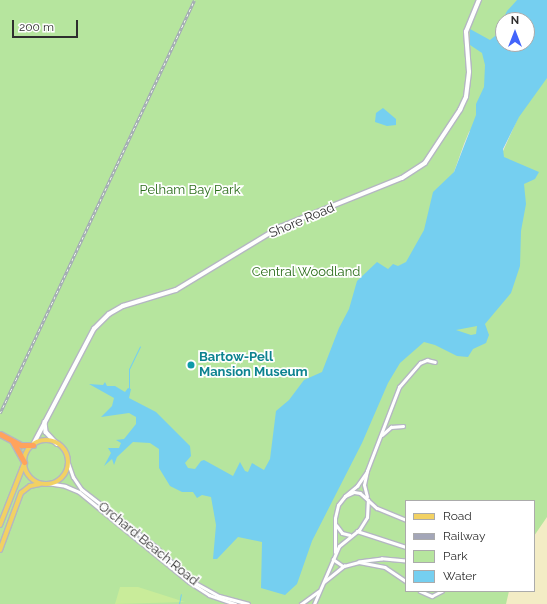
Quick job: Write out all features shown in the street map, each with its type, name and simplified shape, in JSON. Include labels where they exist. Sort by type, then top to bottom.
[{"type":"highway","points":[[0,434],[23,446],[33,445]]},
{"type":"highway","points":[[9,439],[18,448],[24,463]]},
{"type":"main road","name":"Shore Road","points":[[33,445],[94,329],[112,311],[174,290],[280,227],[396,181],[426,163],[460,110],[466,97],[469,78],[466,32],[479,0]]},
{"type":"main road","points":[[0,550],[21,493],[31,486],[46,483],[63,475],[67,460],[64,450],[46,432],[46,418]]},
{"type":"main road","points":[[0,525],[27,452],[33,445],[46,440],[57,444]]},
{"type":"main road","points":[[24,463],[30,477],[46,483]]},
{"type":"street","points":[[335,552],[335,523],[337,508],[345,496],[359,484],[367,471],[381,437],[383,425],[404,379],[422,362],[435,362]]},
{"type":"street","points":[[381,437],[391,427],[403,426]]},
{"type":"street","name":"Orchard Beach Road","points":[[67,460],[73,478],[81,489],[162,552],[190,580],[219,596],[248,604]]},
{"type":"street","points":[[309,600],[315,602],[335,552],[342,541],[357,531],[367,515],[367,499],[364,485],[367,471]]},
{"type":"street","name":"Orchard Beach Road","points":[[46,483],[77,491],[189,582],[210,595],[234,604]]},
{"type":"street","points":[[345,496],[357,492],[377,508],[405,520]]},
{"type":"street","points":[[335,523],[340,532],[350,535]]},
{"type":"street","points":[[357,531],[405,547]]},
{"type":"street","points":[[332,558],[344,566]]},
{"type":"street","points":[[322,584],[344,566],[359,562],[386,559],[405,561]]},
{"type":"street","points":[[359,562],[385,568],[405,580]]},
{"type":"street","points":[[303,604],[319,590]]},
{"type":"street","points":[[424,592],[434,596],[440,592]]},
{"type":"green space","name":"Pelham Bay Park","points":[[0,0],[522,0],[511,12],[495,12],[495,47],[482,117],[469,132],[464,144],[359,439],[495,169],[529,93],[547,73],[547,604],[0,604]]},
{"type":"green space","points":[[120,587],[138,587],[185,602],[115,604]]},
{"type":"sand","points":[[547,517],[547,604],[506,604],[509,592],[535,592],[535,535]]},
{"type":"water","points":[[517,0],[547,0],[547,78],[519,117],[503,149],[504,157],[539,172],[535,179],[524,184],[526,204],[521,231],[520,266],[511,293],[485,324],[489,335],[486,343],[473,349],[468,357],[457,356],[435,345],[424,342],[400,363],[388,383],[362,443],[312,541],[297,584],[285,595],[261,588],[262,542],[238,537],[217,559],[213,559],[216,525],[211,497],[202,495],[197,498],[193,492],[182,492],[170,486],[159,468],[159,449],[150,443],[133,442],[117,457],[114,465],[112,459],[104,466],[111,453],[108,448],[119,448],[121,443],[116,440],[124,439],[136,424],[136,417],[129,413],[101,417],[112,406],[114,398],[89,384],[103,385],[105,382],[107,386],[115,386],[125,392],[128,388],[131,389],[129,398],[156,412],[190,446],[191,456],[185,463],[188,468],[195,469],[201,461],[204,460],[233,476],[240,462],[245,471],[248,472],[252,463],[264,470],[270,459],[276,411],[289,400],[304,380],[322,372],[339,328],[349,309],[357,281],[377,262],[388,269],[393,264],[398,266],[406,262],[424,230],[433,192],[454,172],[476,115],[476,104],[484,87],[485,65],[482,53],[470,45],[470,29],[490,40],[495,36],[495,52],[535,52],[535,12],[507,12]],"holes":[[[477,326],[476,334],[471,335],[456,330]]]},
{"type":"water","points":[[383,108],[396,119],[396,125],[387,126],[375,122],[376,113]]},
{"type":"waterway","points":[[129,388],[129,369],[140,346]]},
{"type":"waterway","points":[[179,604],[181,594]]},
{"type":"railway","points":[[0,413],[194,0]]},
{"type":"place","name":"Bartow-Pell Mansion Museum","points":[[191,365]]},
{"type":"park label","name":"Central Woodland","points":[[306,272]]}]
